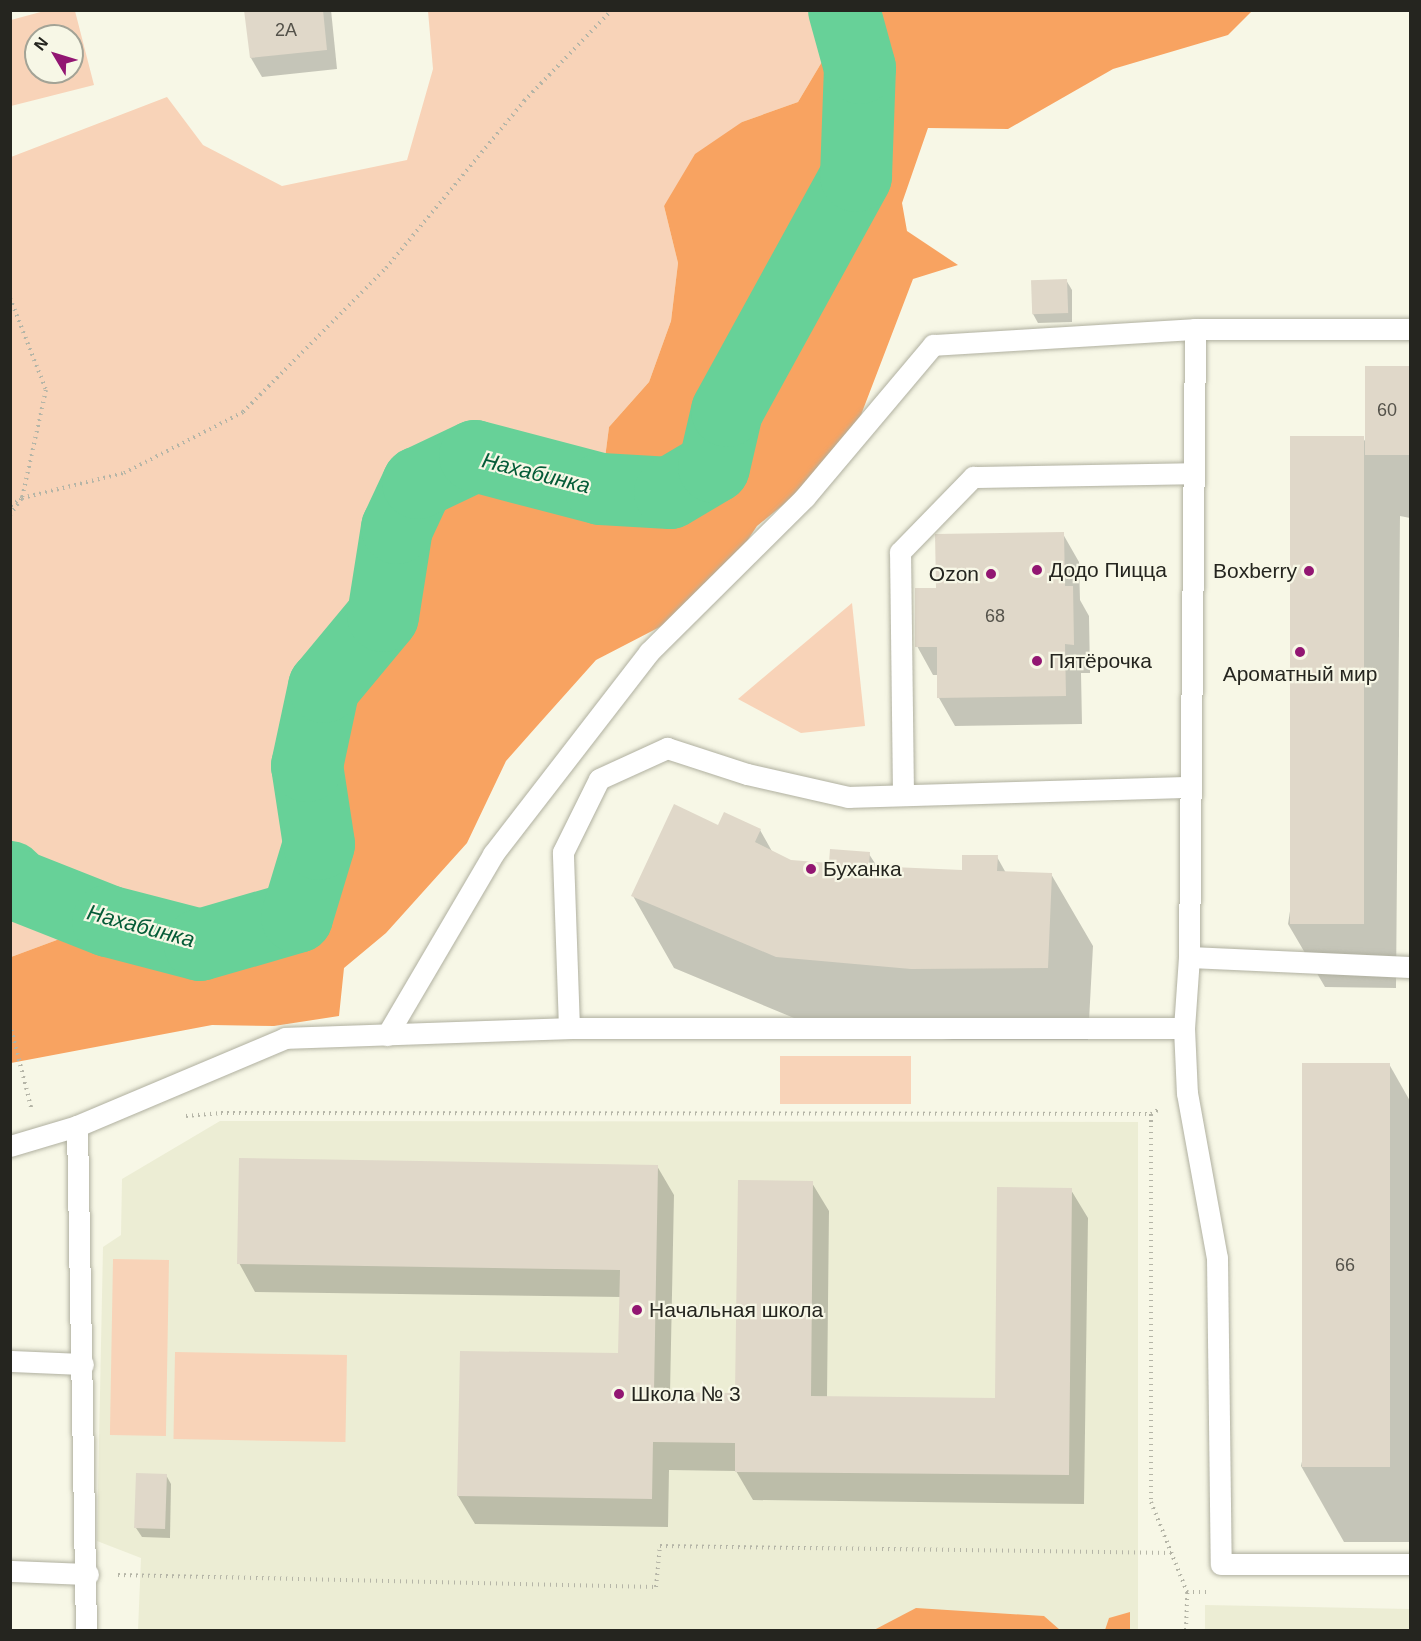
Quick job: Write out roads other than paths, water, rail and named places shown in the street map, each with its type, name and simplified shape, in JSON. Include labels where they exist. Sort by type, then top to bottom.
[{"type":"lane","points":[[1195,329],[1190,957],[1184,1028],[1187,1093],[1217,1258],[1221,1564],[1410,1564]]},
{"type":"lane","points":[[387,1035],[493,854],[649,652],[805,497],[933,345],[1195,329],[1410,329]]},
{"type":"lane","points":[[903,795],[900,552],[973,477],[1194,473]]},
{"type":"lane","points":[[569,1028],[563,852],[599,779],[668,748],[747,774],[848,797],[1191,787]]},
{"type":"lane","points":[[1190,957],[1410,967]]},
{"type":"lane","points":[[10,1146],[77,1126],[285,1038],[569,1028],[1184,1028]]},
{"type":"lane","points":[[77,1126],[88,1574],[86,1630]]},
{"type":"lane","points":[[10,1361],[83,1364]]},
{"type":"lane","points":[[10,1571],[88,1574]]},
{"type":"waterway","name":"Нахабинка","points":[[10,877],[17,885],[108,921],[200,945],[297,917],[319,844],[307,766],[324,687],[383,616],[397,528],[418,483],[475,456],[601,489],[670,493],[714,467],[727,411],[856,176],[860,68],[844,10]]},
{"type":"place","name":"Додо Пицца","points":[[1037,570]]},
{"type":"place","name":"Boxberry","points":[[1309,571]]},
{"type":"place","name":"Ozon","points":[[991,574]]},
{"type":"place","name":"Ароматный мир","points":[[1300,652]]},
{"type":"place","name":"Пятёрочка","points":[[1037,661]]},
{"type":"place","name":"Буханка","points":[[811,869]]},
{"type":"place","name":"Начальная школа","points":[[637,1310]]},
{"type":"place","name":"Школа № 3","points":[[619,1394]]}]
